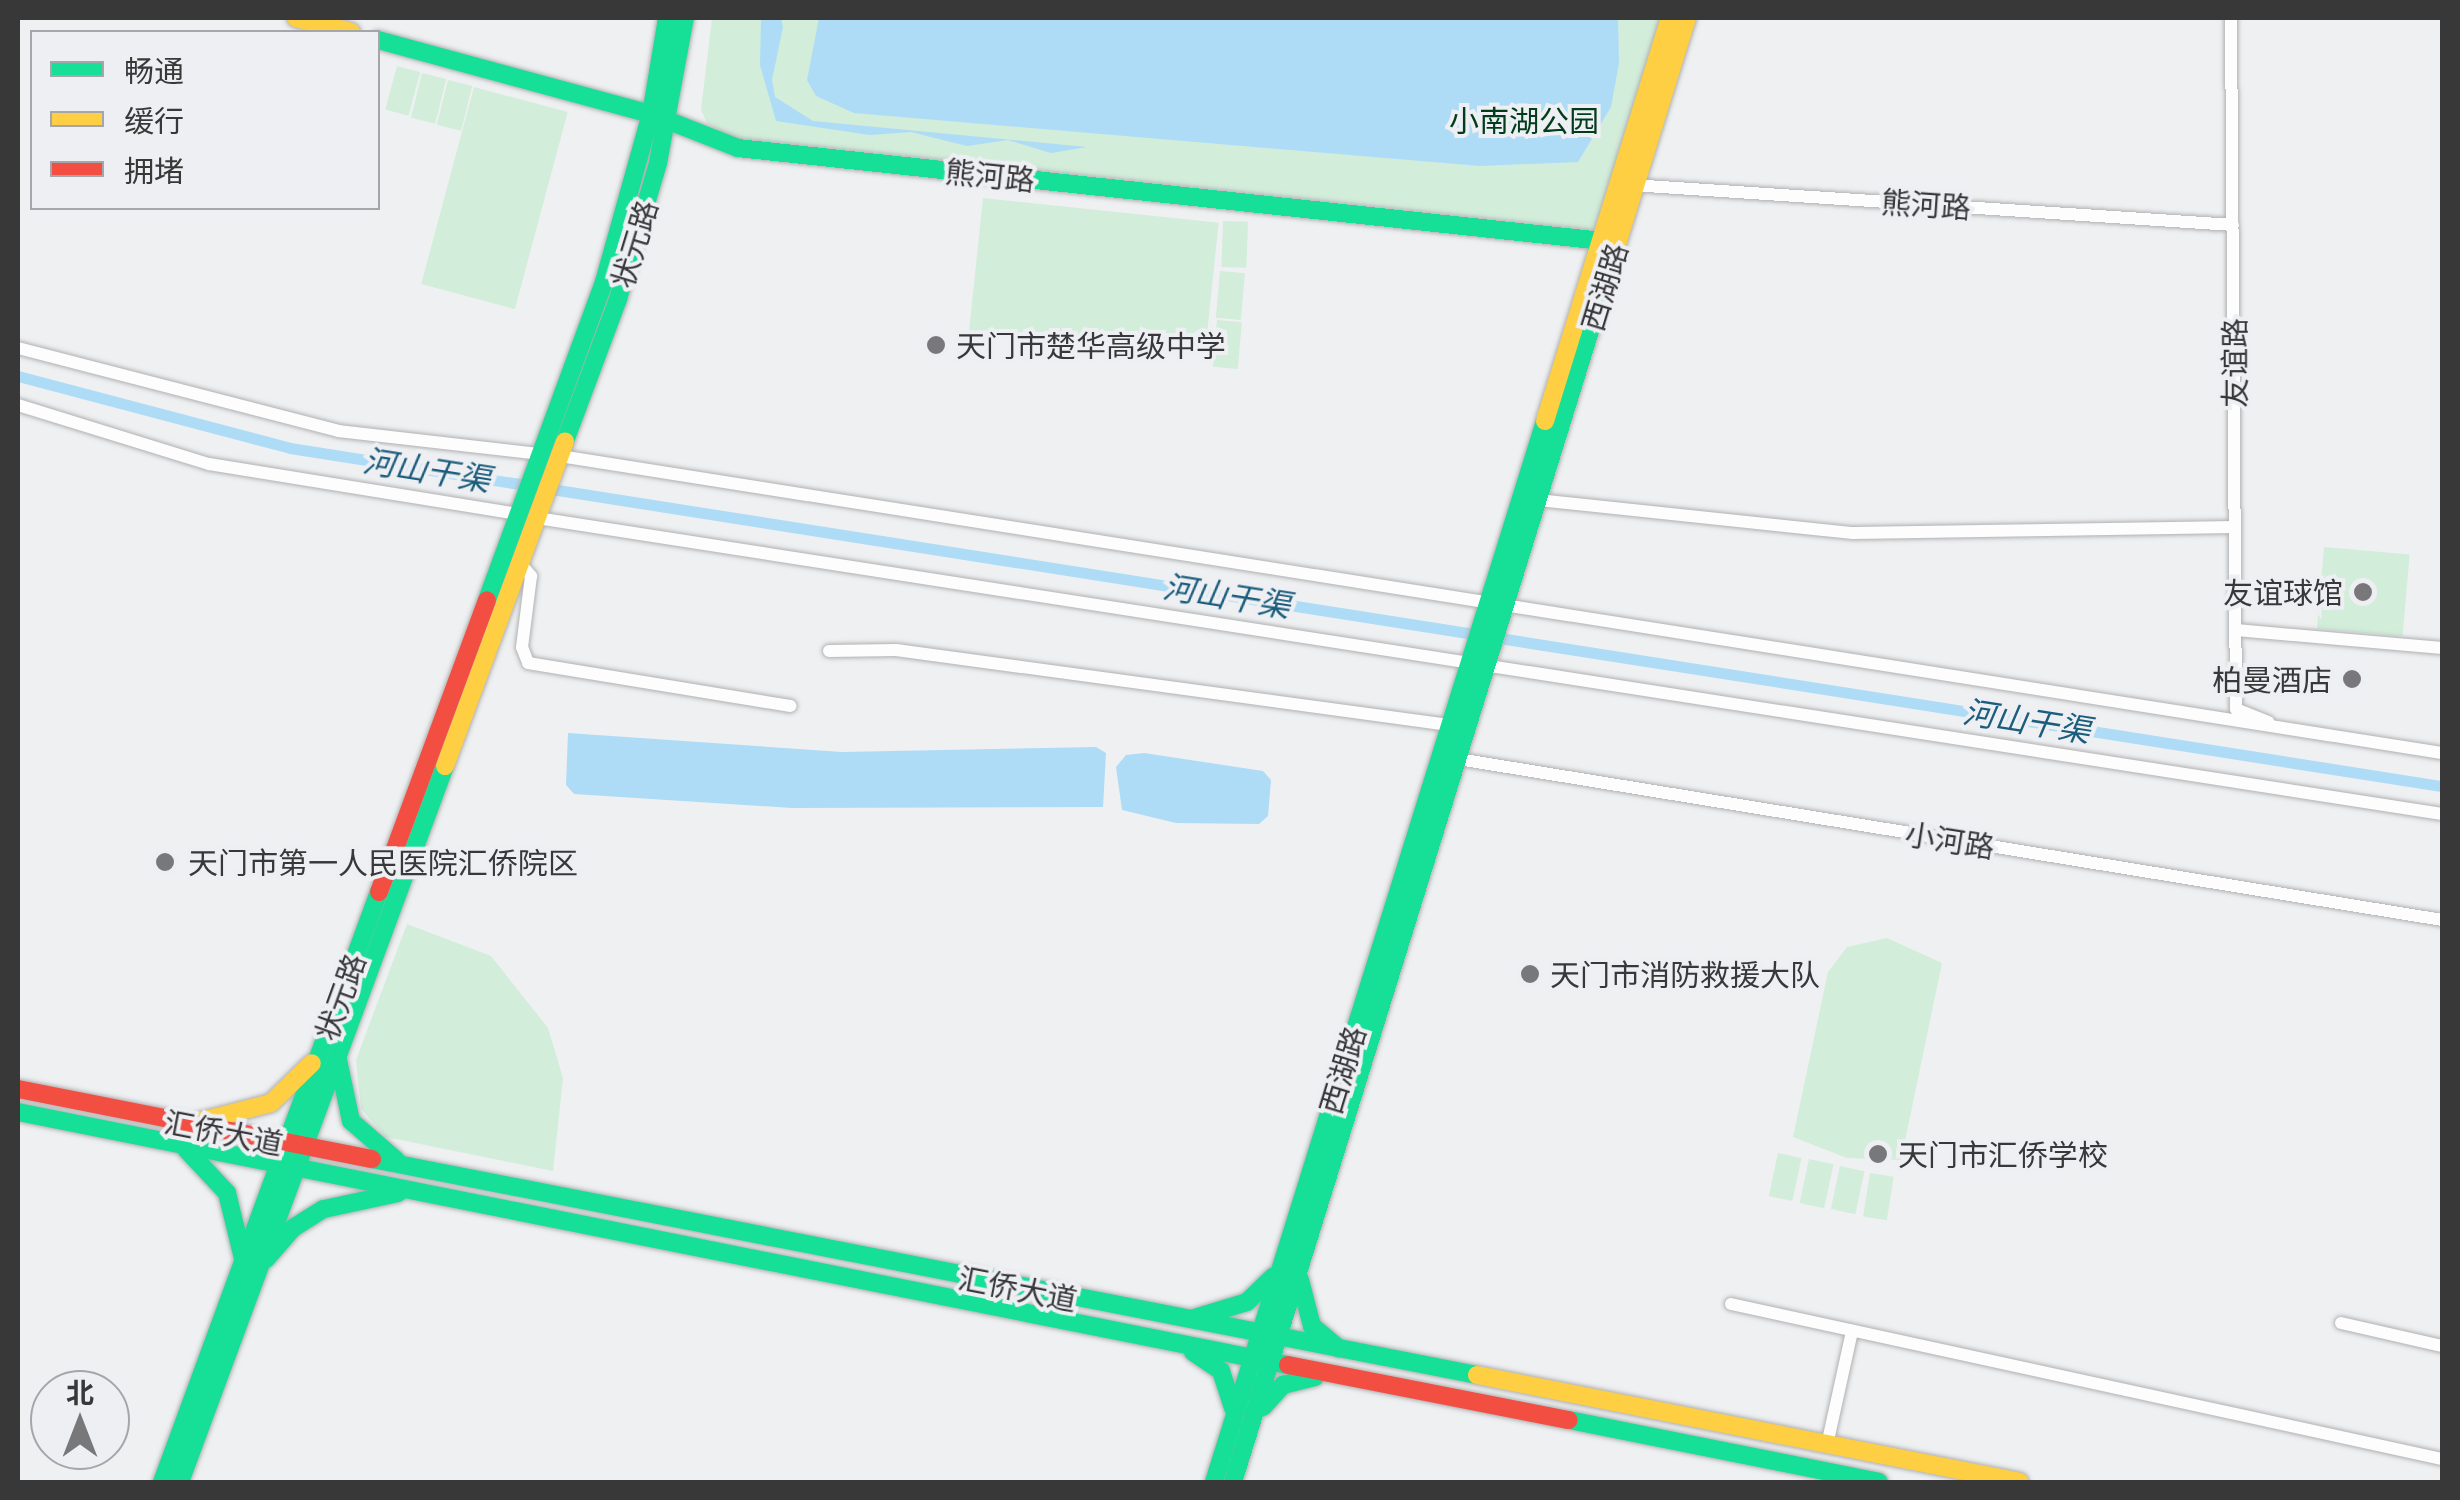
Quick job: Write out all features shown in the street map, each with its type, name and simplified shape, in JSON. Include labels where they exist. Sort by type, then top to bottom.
[{"type":"main road","points":[[296,18],[343,30]]},
{"type":"main road","name":"状元路","points":[[180,1482],[252,1265],[525,515],[538,457],[609,267],[659,117],[666,18]]},
{"type":"main road","name":"状元路","points":[[329,1053],[521,564],[525,515],[558,460],[618,299],[685,18]]},
{"type":"main road","name":"西湖路","points":[[1496,608],[1627,185],[1670,18]]},
{"type":"main road","name":"西湖路","points":[[1627,185],[1687,18]]},
{"type":"main road","name":"熊河路","points":[[380,41],[659,117],[738,148],[1610,241]]},
{"type":"main road","name":"西湖路","points":[[1496,608],[1538,500],[1610,241]]},
{"type":"main road","points":[[1478,662],[1496,608]]},
{"type":"main road","name":"西湖路","points":[[1214,1482],[1240,1431],[1449,725],[1478,662]]},
{"type":"main road","name":"西湖路","points":[[1292,1261],[1458,759],[1478,662]]},
{"type":"main road","points":[[182,1124],[238,1116],[270,1103],[329,1053],[345,1105],[361,1136],[420,1171]]},
{"type":"main road","name":"汇侨大道","points":[[18,1090],[182,1124],[417,1190],[1834,1478],[1879,1482]]},
{"type":"main road","name":"汇侨大道","points":[[18,1112],[177,1144],[420,1171],[2020,1482]]},
{"type":"main road","points":[[177,1144],[198,1137],[182,1124]]},
{"type":"main road","points":[[177,1144],[201,1159],[228,1193],[252,1265],[292,1228],[324,1209],[417,1190]]},
{"type":"main road","points":[[1180,1320],[1247,1302],[1292,1261],[1305,1313],[1344,1352]]},
{"type":"main road","name":"状元路","points":[[162,1482],[252,1265]]},
{"type":"main road","points":[[1174,1344],[1220,1371],[1232,1394],[1240,1431]]},
{"type":"main road","points":[[1240,1431],[1283,1385],[1337,1376]]},
{"type":"main road","name":"西湖路","points":[[1233,1482],[1240,1431]]},
{"type":"street","name":"友谊路","points":[[2231,18],[2236,710],[2298,734]]},
{"type":"street","name":"熊河路","points":[[1627,185],[2233,224]]},
{"type":"street","points":[[18,348],[338,431],[538,457]]},
{"type":"street","points":[[18,404],[209,464],[2442,814]]},
{"type":"street","points":[[558,460],[2298,734],[2442,753]]},
{"type":"street","points":[[1538,500],[1854,533],[2235,526]]},
{"type":"street","points":[[521,564],[531,576],[522,646],[528,664],[791,706]]},
{"type":"street","points":[[2236,630],[2442,648]]},
{"type":"street","points":[[829,650],[896,650],[1449,725]]},
{"type":"street","name":"小河路","points":[[1458,759],[2442,920]]},
{"type":"street","points":[[1731,1304],[2442,1459]]},
{"type":"street","points":[[2341,1323],[2442,1346]]},
{"type":"street","points":[[1827,1445],[1852,1330]]},
{"type":"green space","name":"小南湖公园","points":[[712,18],[1663,18],[1596,230],[729,137],[707,123],[701,110]]},
{"type":"green space","points":[[397,66],[420,72],[409,116],[385,109]]},
{"type":"green space","points":[[422,73],[446,79],[435,124],[411,118]]},
{"type":"green space","points":[[448,80],[472,86],[461,131],[437,125]]},
{"type":"green space","points":[[474,87],[568,112],[515,309],[421,284]]},
{"type":"green space","points":[[983,198],[1219,223],[1205,355],[969,330]]},
{"type":"green space","points":[[1223,221],[1248,222],[1246,268],[1221,267]]},
{"type":"green space","points":[[1220,271],[1245,273],[1241,320],[1216,318]]},
{"type":"green space","points":[[1217,320],[1242,322],[1238,369],[1213,367]]},
{"type":"green space","name":"友谊球馆","points":[[2324,547],[2410,554],[2403,636],[2317,629]]},
{"type":"green space","points":[[407,924],[491,956],[548,1028],[563,1078],[553,1171],[386,1137],[361,1109],[356,1060]]},
{"type":"green space","points":[[1887,938],[1942,963],[1901,1160],[1847,1158],[1793,1137],[1828,972],[1847,947]]},
{"type":"green space","points":[[1778,1153],[1801,1158],[1792,1201],[1769,1196]]},
{"type":"green space","points":[[1809,1159],[1833,1164],[1824,1208],[1800,1203]]},
{"type":"green space","points":[[1840,1166],[1864,1171],[1855,1214],[1831,1209]]},
{"type":"green space","points":[[1870,1173],[1894,1177],[1887,1220],[1863,1216]]},
{"type":"water","points":[[761,18],[781,18],[783,27],[772,80],[775,97],[813,121],[1087,147],[1051,153],[1008,140],[967,146],[911,132],[870,135],[776,121],[760,65]]},
{"type":"water","name":"小南湖公园","points":[[819,18],[1618,18],[1619,63],[1611,107],[1578,162],[1480,166],[854,113],[816,96],[807,80]]},
{"type":"water","points":[[568,733],[842,752],[1096,747],[1106,753],[1103,807],[792,808],[574,794],[566,785]]},
{"type":"water","points":[[1144,753],[1263,771],[1271,780],[1268,816],[1259,824],[1176,823],[1122,810],[1116,767],[1126,755]]},
{"type":"waterway","name":"河山干渠","points":[[18,376],[290,448],[2442,786]]},
{"type":"traffic: fast","points":[[487,600],[604,282],[651,114],[667,18]]},
{"type":"traffic: fast","points":[[565,441],[618,299],[658,163],[685,18]]},
{"type":"traffic: fast","points":[[380,41],[651,114],[738,148],[1612,242]]},
{"type":"traffic: fast","points":[[1233,1482],[1604,286]]},
{"type":"traffic: fast","points":[[1214,1482],[1545,421]]},
{"type":"traffic: fast","points":[[180,1482],[445,766]]},
{"type":"traffic: fast","points":[[162,1482],[379,892]]},
{"type":"traffic: fast","points":[[338,1060],[351,1121],[396,1160]]},
{"type":"traffic: fast","points":[[18,1112],[1288,1365]]},
{"type":"traffic: fast","points":[[186,1149],[227,1193],[243,1258]]},
{"type":"traffic: fast","points":[[372,1159],[1477,1375]]},
{"type":"traffic: fast","points":[[266,1259],[293,1228],[324,1209],[398,1193]]},
{"type":"traffic: fast","points":[[1194,1318],[1247,1302],[1274,1276]]},
{"type":"traffic: fast","points":[[1300,1280],[1312,1326],[1339,1349]]},
{"type":"traffic: fast","points":[[1193,1352],[1221,1371],[1233,1408]]},
{"type":"traffic: fast","points":[[1263,1407],[1283,1385],[1315,1377]]},
{"type":"traffic: fast","points":[[1569,1420],[1879,1482]]},
{"type":"traffic: slow","points":[[296,18],[343,30]]},
{"type":"traffic: slow","points":[[1545,421],[1670,18]]},
{"type":"traffic: slow","points":[[1604,286],[1687,18]]},
{"type":"traffic: slow","points":[[445,766],[565,441]]},
{"type":"traffic: slow","points":[[198,1122],[271,1103],[312,1063]]},
{"type":"traffic: slow","points":[[1477,1375],[2020,1482]]},
{"type":"traffic: jam","points":[[379,892],[487,600]]},
{"type":"traffic: jam","points":[[18,1089],[372,1159]]},
{"type":"traffic: jam","points":[[1288,1365],[1569,1420]]},
{"type":"place","name":"天门市楚华高级中学","points":[[936,345]]},
{"type":"place","name":"友谊球馆","points":[[2363,592]]},
{"type":"place","name":"柏曼酒店","points":[[2352,679]]},
{"type":"place","name":"天门市第一人民医院汇侨院区","points":[[165,862]]},
{"type":"place","name":"天门市消防救援大队","points":[[1530,974]]},
{"type":"place","name":"天门市汇侨学校","points":[[1878,1154]]}]
